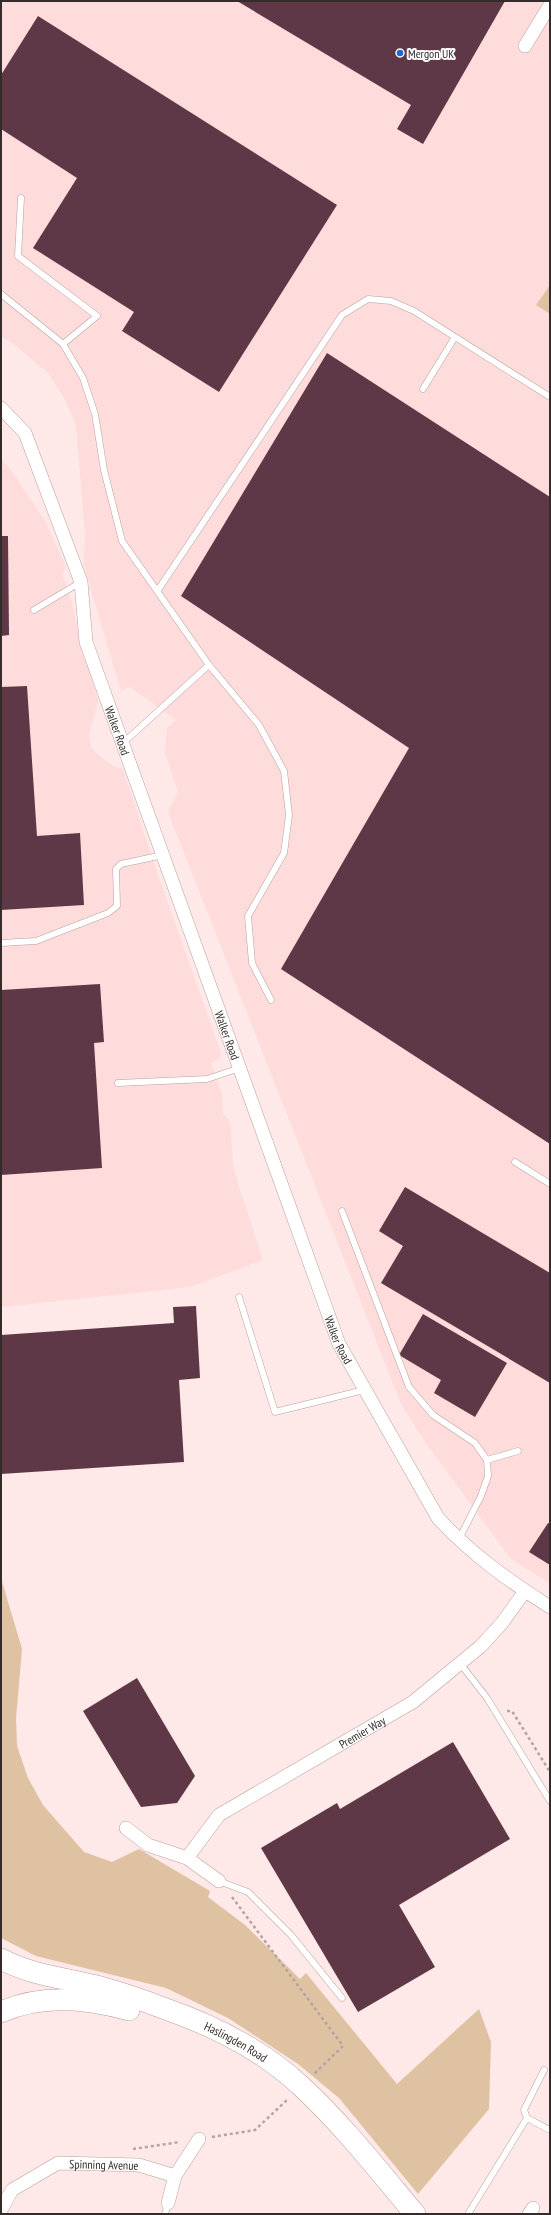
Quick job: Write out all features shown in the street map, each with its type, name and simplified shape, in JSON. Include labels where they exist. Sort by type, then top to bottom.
[{"type":"highway","name":"Haslingden Road","points":[[1,1959],[31,1972],[99,1987],[164,2008],[196,2020],[265,2058],[302,2087],[357,2145],[415,2214]]},
{"type":"highway","name":"Haslingden Road","points":[[1,2012],[10,2008],[44,2000],[83,2000],[107,2004],[156,2018],[213,2043],[259,2071],[292,2096],[342,2144],[397,2214]]},
{"type":"street","points":[[525,46],[550,5]]},
{"type":"street","name":"Walker Road","points":[[1,408],[26,433],[80,582],[86,642],[339,1344],[438,1518],[458,1540],[491,1567],[550,1607]]},
{"type":"street","name":"Premier Way","points":[[187,1858],[219,1816],[413,1702],[481,1646],[502,1623],[525,1591]]},
{"type":"street","points":[[126,1828],[148,1845],[187,1858],[220,1881]]},
{"type":"street","points":[[166,2208],[175,2176],[199,2139]]},
{"type":"street","name":"Spinning Avenue","points":[[1,2210],[12,2190],[58,2163],[139,2164],[175,2176]]},
{"type":"lane","points":[[21,198],[18,256],[97,316],[63,344]]},
{"type":"lane","points":[[1,294],[63,344],[83,378],[95,414],[104,470],[122,541],[158,590],[209,665],[259,725],[284,771],[289,815],[284,853],[248,916],[252,963],[270,1000]]},
{"type":"lane","points":[[158,590],[342,315],[368,299],[391,301],[414,311],[550,397]]},
{"type":"lane","points":[[423,390],[455,337]]},
{"type":"lane","points":[[34,610],[80,582]]},
{"type":"lane","points":[[123,743],[209,665]]},
{"type":"lane","points":[[1,943],[36,941],[108,913],[116,906],[116,869],[121,864],[163,855]]},
{"type":"lane","points":[[118,1083],[207,1079],[240,1068]]},
{"type":"lane","points":[[515,1162],[550,1184]]},
{"type":"lane","points":[[342,1211],[409,1387],[433,1415],[475,1444],[487,1460],[488,1476],[481,1496],[458,1540]]},
{"type":"lane","points":[[239,1297],[275,1412],[364,1390]]},
{"type":"lane","points":[[487,1460],[518,1451]]},
{"type":"lane","points":[[460,1662],[496,1712],[550,1801]]},
{"type":"lane","points":[[220,1881],[248,1892],[291,1935],[342,1998]]},
{"type":"lane","points":[[544,2070],[524,2110],[527,2118],[550,2130]]},
{"type":"lane","points":[[468,2214],[527,2118]]},
{"type":"path","points":[[496,1712],[512,1710],[550,1772]]},
{"type":"shaded area","points":[[1,1],[550,1],[550,285],[536,305],[550,314],[550,1583],[511,1559],[425,1442],[401,1404],[168,812],[178,792],[165,752],[167,728],[176,720],[130,687],[121,691],[84,566],[85,535],[76,424],[65,400],[49,374],[14,344],[1,336]]},
{"type":"shaded area","points":[[550,285],[550,314],[536,305]]},
{"type":"shaded area","points":[[1,459],[12,472],[45,521],[66,567],[62,574],[71,600],[80,639],[98,700],[89,734],[91,748],[111,765],[123,769],[158,875],[221,1053],[220,1058],[211,1063],[222,1095],[223,1114],[230,1122],[233,1163],[237,1181],[263,1260],[190,1287],[1,1307]]},
{"type":"shaded area","points":[[1,1578],[22,1649],[16,1718],[17,1746],[28,1778],[43,1805],[84,1852],[112,1862],[139,1849],[210,1891],[208,1897],[245,1925],[300,1979],[306,1973],[397,2084],[479,2009],[491,2042],[489,2109],[418,2194],[339,2098],[298,2064],[228,2018],[166,1988],[36,1956],[1,1938]]},
{"type":"building","name":"Mergon UK","points":[[237,1],[505,1],[423,144],[397,129],[411,105]]},
{"type":"building","points":[[38,16],[337,205],[219,392],[122,331],[134,312],[33,248],[77,178],[1,129],[1,75]]},
{"type":"building","points":[[327,353],[550,497],[550,1144],[281,969],[409,748],[181,596]]},
{"type":"building","points":[[1,536],[8,536],[9,635],[1,636]]},
{"type":"building","points":[[27,686],[37,836],[80,833],[84,905],[1,910],[1,687]]},
{"type":"building","points":[[100,984],[104,1042],[94,1043],[102,1168],[1,1175],[1,990]]},
{"type":"building","points":[[405,1187],[550,1273],[550,1383],[381,1283],[403,1246],[379,1231]]},
{"type":"building","points":[[196,1306],[200,1378],[179,1380],[184,1462],[1,1474],[1,1335],[174,1323],[173,1307]]},
{"type":"building","points":[[423,1314],[507,1363],[475,1417],[434,1393],[441,1380],[399,1355]]},
{"type":"building","points":[[548,1523],[550,1524],[550,1565],[529,1552]]},
{"type":"building","points":[[137,1678],[195,1776],[177,1803],[141,1807],[83,1711]]},
{"type":"building","points":[[453,1742],[510,1839],[399,1905],[435,1967],[358,2012],[261,1848],[337,1803],[340,1809]]},
{"type":"place","name":"Mergon UK","points":[[400,53]]}]
